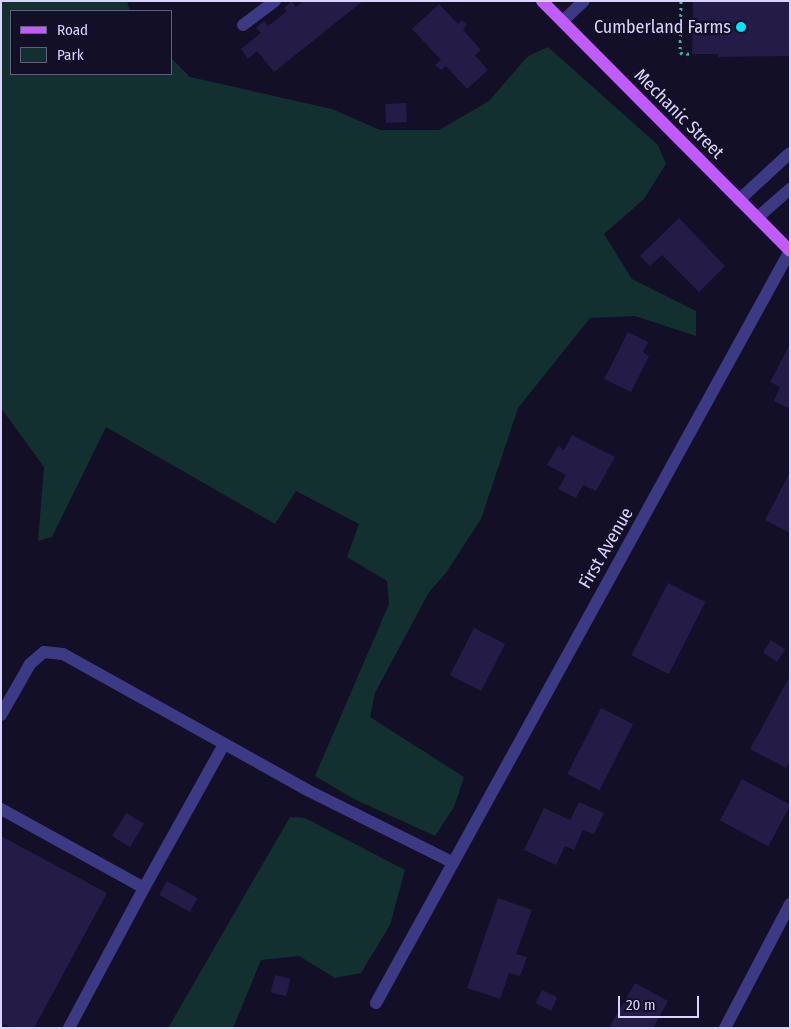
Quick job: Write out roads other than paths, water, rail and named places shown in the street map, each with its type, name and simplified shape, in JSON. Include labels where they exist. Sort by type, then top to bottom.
[{"type":"main road","name":"Mechanic Street","points":[[542,1],[790,251]]},
{"type":"street","points":[[243,26],[275,1]]},
{"type":"street","points":[[563,21],[584,1]]},
{"type":"street","points":[[739,200],[790,153]]},
{"type":"street","points":[[757,218],[790,189]]},
{"type":"street","name":"First Avenue","points":[[376,1003],[452,862],[700,418],[790,251]]},
{"type":"street","points":[[1,715],[30,664],[44,652],[63,654],[307,790],[452,862]]},
{"type":"street","points":[[69,1028],[224,744]]},
{"type":"street","points":[[1,809],[144,888]]},
{"type":"street","points":[[725,1028],[790,904]]},
{"type":"place","name":"Cumberland Farms","points":[[741,27]]}]
